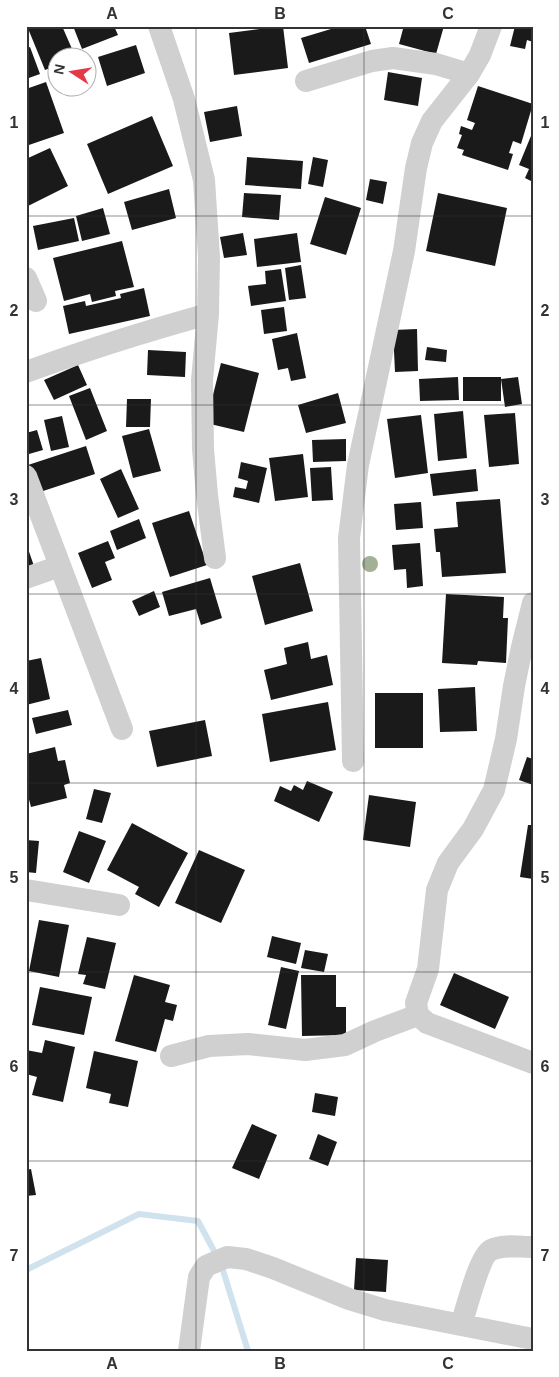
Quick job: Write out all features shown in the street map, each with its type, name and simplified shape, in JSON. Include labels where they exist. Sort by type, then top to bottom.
[{"type":"street","points":[[159,26],[184,100],[204,180],[209,258],[208,314],[202,380],[203,449],[206,495],[215,558]]},
{"type":"street","points":[[353,761],[350,538],[358,465],[404,251],[416,168],[422,143],[432,121],[469,74],[480,55],[491,26]]},
{"type":"street","points":[[306,81],[372,61],[393,58],[436,64],[469,74]]},
{"type":"street","points":[[26,278],[36,301]]},
{"type":"street","points":[[26,372],[150,330],[208,314]]},
{"type":"street","points":[[26,476],[122,729]]},
{"type":"street","points":[[26,578],[60,566]]},
{"type":"street","points":[[533,603],[522,647],[506,739],[494,790],[473,828],[448,863],[437,890],[428,969],[416,1002],[418,1015],[427,1023],[533,1063]]},
{"type":"street","points":[[26,890],[119,905]]},
{"type":"street","points":[[171,1056],[209,1046],[248,1044],[304,1050],[345,1045],[375,1031],[418,1015]]},
{"type":"street","points":[[462,1325],[480,1264],[489,1251],[503,1246],[533,1247]]},
{"type":"street","points":[[189,1351],[199,1277],[206,1266],[227,1258],[246,1259],[349,1299],[385,1310],[533,1339]]},
{"type":"building","points":[[27,26],[62,26],[72,48],[48,48],[48,69],[45,70]]},
{"type":"building","points":[[73,26],[114,26],[118,35],[82,48]]},
{"type":"building","points":[[283,26],[288,68],[234,75],[229,33]]},
{"type":"building","points":[[341,26],[365,26],[371,44],[309,63],[301,38]]},
{"type":"building","points":[[397,26],[444,26],[436,54],[399,44],[403,29]]},
{"type":"building","points":[[515,26],[533,26],[533,42],[527,40],[525,49],[510,46]]},
{"type":"building","points":[[136,45],[145,73],[107,86],[98,57]]},
{"type":"building","points":[[30,47],[40,74],[26,79],[26,48]]},
{"type":"building","points":[[388,72],[422,78],[418,106],[384,100]]},
{"type":"building","points":[[46,82],[48,98],[52,98],[64,133],[26,146],[26,89]]},
{"type":"building","points":[[478,86],[533,104],[521,144],[513,141],[509,153],[513,154],[508,170],[462,155],[464,150],[457,148],[462,135],[459,134],[461,126],[472,130],[475,123],[467,120]]},
{"type":"building","points":[[237,106],[242,136],[210,142],[204,112]]},
{"type":"building","points":[[152,116],[173,166],[108,194],[87,144]]},
{"type":"building","points":[[533,131],[533,182],[525,178],[529,169],[519,165]]},
{"type":"building","points":[[50,148],[68,186],[26,207],[26,159]]},
{"type":"building","points":[[247,157],[303,161],[301,189],[245,185]]},
{"type":"building","points":[[313,157],[328,160],[323,187],[308,184]]},
{"type":"building","points":[[370,179],[387,182],[383,204],[366,200]]},
{"type":"building","points":[[169,189],[176,218],[132,230],[124,202]]},
{"type":"building","points":[[244,193],[281,195],[279,220],[242,217]]},
{"type":"building","points":[[438,193],[507,208],[495,266],[426,251]]},
{"type":"building","points":[[325,197],[361,208],[346,255],[310,244]]},
{"type":"building","points":[[103,208],[110,234],[82,241],[76,216]]},
{"type":"building","points":[[74,218],[79,241],[38,250],[33,226]]},
{"type":"building","points":[[243,233],[247,255],[224,258],[220,237]]},
{"type":"building","points":[[297,233],[301,262],[257,267],[254,239]]},
{"type":"building","points":[[122,241],[134,287],[115,291],[116,296],[92,302],[90,294],[64,301],[53,258]]},
{"type":"building","points":[[301,265],[306,298],[289,300],[285,268]]},
{"type":"building","points":[[281,269],[286,301],[251,306],[248,286],[266,284],[265,271]]},
{"type":"building","points":[[144,288],[150,316],[69,334],[63,306],[85,301],[86,306],[121,298],[120,294]]},
{"type":"building","points":[[284,307],[287,331],[264,334],[261,310]]},
{"type":"building","points":[[417,329],[418,371],[395,372],[393,330]]},
{"type":"building","points":[[297,333],[306,378],[291,381],[288,368],[278,370],[272,339]]},
{"type":"building","points":[[427,347],[447,350],[446,362],[425,360]]},
{"type":"building","points":[[148,350],[186,352],[185,377],[147,375]]},
{"type":"building","points":[[221,363],[259,373],[244,432],[206,423]]},
{"type":"building","points":[[78,365],[87,385],[54,400],[44,380]]},
{"type":"building","points":[[458,377],[459,400],[420,401],[419,379]]},
{"type":"building","points":[[463,377],[501,377],[501,401],[463,401]]},
{"type":"building","points":[[518,377],[522,404],[505,407],[501,379]]},
{"type":"building","points":[[90,388],[107,431],[86,440],[69,396]]},
{"type":"building","points":[[338,393],[346,423],[306,433],[298,405]]},
{"type":"building","points":[[127,399],[151,399],[150,427],[126,427]]},
{"type":"building","points":[[463,411],[467,458],[438,461],[434,414]]},
{"type":"building","points":[[515,413],[519,464],[489,467],[484,415]]},
{"type":"building","points":[[421,415],[428,473],[395,478],[387,419]]},
{"type":"building","points":[[62,416],[69,447],[51,451],[44,420]]},
{"type":"building","points":[[149,429],[161,471],[133,478],[122,436]]},
{"type":"building","points":[[37,430],[43,450],[29,454],[26,445],[26,433]]},
{"type":"building","points":[[346,439],[346,461],[313,462],[312,440]]},
{"type":"building","points":[[86,446],[95,474],[37,493],[28,465]]},
{"type":"building","points":[[303,454],[308,497],[275,501],[269,458]]},
{"type":"building","points":[[241,462],[267,468],[259,503],[233,497],[235,487],[246,489],[248,481],[238,478]]},
{"type":"building","points":[[331,467],[333,500],[312,501],[310,468]]},
{"type":"building","points":[[121,469],[139,509],[118,518],[100,479]]},
{"type":"building","points":[[476,469],[478,491],[433,496],[430,474]]},
{"type":"building","points":[[500,499],[506,573],[442,577],[440,552],[436,552],[434,529],[458,527],[456,502]]},
{"type":"building","points":[[421,502],[423,528],[396,530],[394,504]]},
{"type":"building","points":[[189,511],[207,565],[170,577],[152,523]]},
{"type":"building","points":[[139,519],[146,538],[117,550],[110,531]]},
{"type":"building","points":[[108,541],[115,558],[105,562],[112,580],[92,588],[78,553]]},
{"type":"building","points":[[26,543],[34,566],[26,569]]},
{"type":"building","points":[[420,543],[423,586],[407,588],[406,569],[394,570],[392,545]]},
{"type":"building","points":[[300,563],[313,611],[265,625],[252,576]]},
{"type":"building","points":[[210,578],[222,618],[201,625],[196,609],[169,616],[162,592]]},
{"type":"building","points":[[154,591],[160,607],[139,616],[132,601]]},
{"type":"building","points":[[446,594],[504,597],[503,618],[508,618],[506,663],[478,661],[477,665],[442,663]]},
{"type":"building","points":[[308,642],[311,659],[327,655],[333,685],[271,700],[264,670],[287,664],[284,648]]},
{"type":"building","points":[[41,658],[50,699],[26,705],[26,661]]},
{"type":"building","points":[[475,687],[477,731],[440,732],[438,689]]},
{"type":"building","points":[[375,693],[423,693],[423,748],[375,748]]},
{"type":"building","points":[[328,702],[336,750],[270,762],[262,714]]},
{"type":"building","points":[[68,710],[72,725],[36,734],[32,718]]},
{"type":"building","points":[[205,720],[212,756],[157,767],[149,731]]},
{"type":"building","points":[[55,747],[58,761],[65,760],[70,783],[64,785],[67,798],[31,807],[26,788],[26,754]]},
{"type":"building","points":[[527,757],[533,759],[533,785],[519,780]]},
{"type":"building","points":[[307,781],[333,792],[319,822],[274,801],[280,786],[291,791],[294,785],[303,790]]},
{"type":"building","points":[[94,789],[111,793],[102,823],[86,819]]},
{"type":"building","points":[[369,795],[416,802],[410,847],[363,840]]},
{"type":"building","points":[[132,823],[188,853],[159,907],[135,894],[139,887],[107,870]]},
{"type":"building","points":[[528,825],[533,825],[533,879],[520,877]]},
{"type":"building","points":[[79,831],[106,841],[89,883],[63,872]]},
{"type":"building","points":[[26,840],[39,841],[36,873],[26,872]]},
{"type":"building","points":[[199,850],[245,870],[221,923],[175,903]]},
{"type":"building","points":[[39,920],[69,925],[59,977],[29,971]]},
{"type":"building","points":[[272,936],[301,943],[296,964],[267,957]]},
{"type":"building","points":[[87,937],[116,943],[105,989],[83,984],[86,975],[78,974]]},
{"type":"building","points":[[305,950],[328,954],[324,972],[301,968]]},
{"type":"building","points":[[281,967],[299,971],[286,1029],[268,1025]]},
{"type":"building","points":[[454,973],[509,997],[495,1029],[440,1005]]},
{"type":"building","points":[[134,975],[170,985],[165,1002],[177,1005],[173,1021],[165,1019],[156,1052],[115,1041]]},
{"type":"building","points":[[301,975],[336,975],[336,1007],[346,1007],[346,1035],[302,1036]]},
{"type":"building","points":[[40,987],[92,997],[84,1035],[32,1025]]},
{"type":"building","points":[[45,1040],[75,1047],[63,1102],[32,1095],[37,1077],[26,1074],[26,1050],[42,1053]]},
{"type":"building","points":[[94,1051],[138,1061],[128,1107],[109,1103],[111,1094],[86,1088]]},
{"type":"building","points":[[315,1093],[338,1097],[335,1116],[312,1112]]},
{"type":"building","points":[[252,1124],[277,1135],[259,1179],[232,1168]]},
{"type":"building","points":[[318,1134],[337,1142],[328,1166],[309,1159]]},
{"type":"building","points":[[31,1169],[36,1195],[26,1196],[26,1170]]},
{"type":"building","points":[[356,1258],[388,1260],[386,1292],[354,1290]]},
{"type":"waterway","points":[[26,1270],[139,1214],[198,1221],[221,1264],[248,1351]]}]
